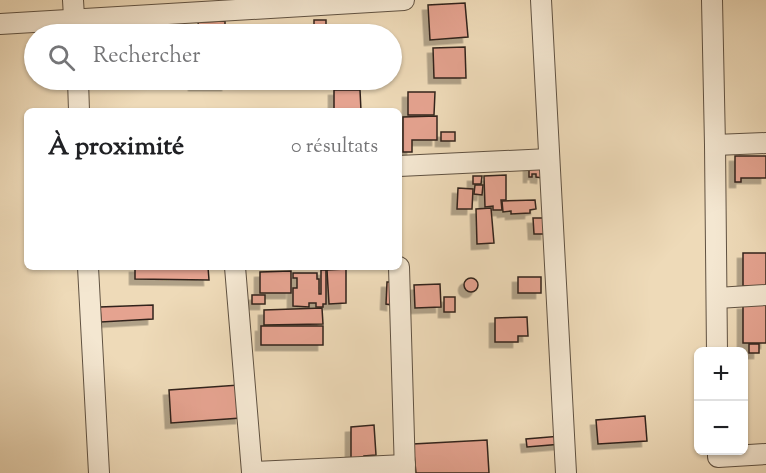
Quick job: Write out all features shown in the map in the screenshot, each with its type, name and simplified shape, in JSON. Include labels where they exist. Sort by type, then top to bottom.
[{"type":"street","points":[[73,0],[75,24]]},
{"type":"street","points":[[110,24],[404,0]]},
{"type":"street","points":[[541,0],[566,473]]},
{"type":"street","points":[[712,0],[716,145],[717,347]]},
{"type":"street","points":[[0,24],[24,25]]},
{"type":"street","points":[[79,90],[80,108]]},
{"type":"street","points":[[716,145],[766,143]]},
{"type":"street","points":[[402,166],[549,159]]},
{"type":"street","points":[[88,270],[99,473]]},
{"type":"street","points":[[235,270],[243,472],[405,469],[399,270]]},
{"type":"street","points":[[717,298],[766,295]]},
{"type":"street","points":[[718,455],[718,457],[766,454]]},
{"type":"building","points":[[465,3],[468,37],[430,40],[428,5]]},
{"type":"building","points":[[314,20],[326,20],[326,24],[314,24]]},
{"type":"building","points":[[225,21],[225,24],[198,24],[198,22]]},
{"type":"building","points":[[465,47],[466,78],[434,78],[433,48]]},
{"type":"building","points":[[334,90],[360,90],[361,108],[334,108]]},
{"type":"building","points":[[408,92],[435,92],[434,115],[408,115]]},
{"type":"building","points":[[437,116],[437,140],[412,140],[412,152],[403,152],[403,117]]},
{"type":"building","points":[[441,132],[455,132],[455,141],[441,141]]},
{"type":"building","points":[[735,156],[766,156],[766,178],[741,178],[741,182],[735,182]]},
{"type":"building","points":[[529,165],[543,165],[542,178],[536,177],[536,174],[529,177]]},
{"type":"building","points":[[506,175],[506,200],[501,200],[502,210],[493,210],[493,206],[485,207],[484,176]]},
{"type":"building","points":[[473,176],[482,176],[481,184],[473,184]]},
{"type":"building","points":[[475,185],[483,185],[482,195],[474,194]]},
{"type":"building","points":[[458,188],[473,189],[472,209],[457,209]]},
{"type":"building","points":[[535,200],[536,209],[530,210],[530,213],[503,212],[502,201]]},
{"type":"building","points":[[491,208],[494,243],[477,244],[476,209]]},
{"type":"building","points":[[533,218],[546,218],[546,234],[534,234]]},
{"type":"building","points":[[743,253],[766,253],[766,286],[743,286]]},
{"type":"building","points":[[135,270],[208,270],[209,280],[135,279]]},
{"type":"building","points":[[321,270],[326,270],[326,304],[323,304],[323,307],[316,307],[316,303],[309,303],[309,307],[293,306],[293,288],[297,288],[297,278],[293,278],[293,273],[317,273],[319,294],[321,294]]},
{"type":"building","points":[[327,270],[346,270],[346,303],[329,304]]},
{"type":"building","points":[[291,271],[291,293],[260,293],[260,272]]},
{"type":"building","points":[[518,277],[541,277],[541,293],[518,293]]},
{"type":"building","points":[[471,278],[476,280],[478,285],[476,290],[471,292],[466,290],[464,285],[466,280]]},
{"type":"building","points":[[387,282],[392,282],[392,305],[386,304]]},
{"type":"building","points":[[440,284],[441,307],[415,308],[414,285]]},
{"type":"building","points":[[252,295],[265,295],[265,304],[252,304]]},
{"type":"building","points":[[444,297],[455,297],[455,312],[444,312]]},
{"type":"building","points":[[743,304],[766,304],[766,343],[743,343]]},
{"type":"building","points":[[153,305],[153,319],[101,322],[100,307]]},
{"type":"building","points":[[322,308],[323,324],[264,325],[264,310]]},
{"type":"building","points":[[527,317],[528,336],[518,336],[518,342],[495,342],[495,318]]},
{"type":"building","points":[[261,326],[323,326],[323,345],[261,345]]},
{"type":"building","points":[[749,344],[759,344],[759,353],[749,353]]},
{"type":"building","points":[[239,385],[241,418],[171,423],[169,390]]},
{"type":"building","points":[[645,416],[647,441],[598,444],[596,420]]},
{"type":"building","points":[[374,425],[376,455],[364,456],[365,462],[351,463],[351,427]]},
{"type":"building","points":[[561,436],[562,444],[527,447],[526,439]]},
{"type":"building","points":[[487,440],[489,473],[416,473],[413,444]]}]
